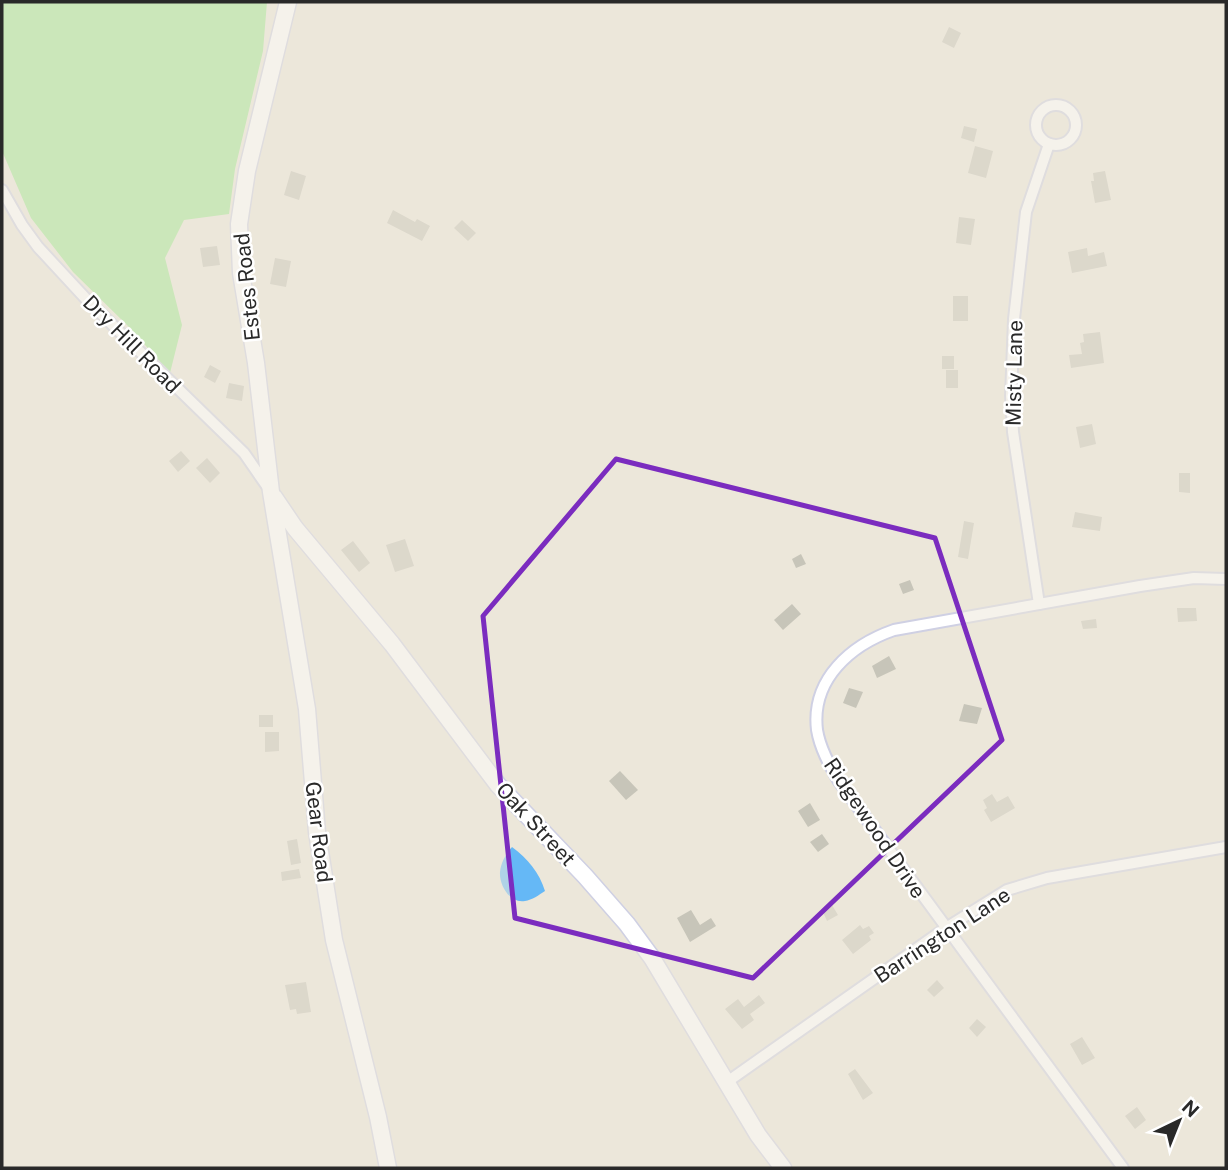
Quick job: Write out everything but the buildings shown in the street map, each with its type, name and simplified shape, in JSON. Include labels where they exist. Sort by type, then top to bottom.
[{"type":"street","name":"Estes Road","points":[[271,492],[256,363],[241,273],[239,224],[247,171],[288,2]]},
{"type":"street","name":"Misty Lane","points":[[1039,604],[1013,432],[1011,396],[1014,318],[1026,212],[1049,144]]},
{"type":"street","name":"Dry Hill Road","points":[[2,191],[38,247],[88,301],[244,453],[271,492]]},
{"type":"street","name":"Oak Street","points":[[271,492],[295,528],[393,645],[498,785],[628,924],[652,958],[762,1141],[783,1168]]},
{"type":"street","name":"Gear Road","points":[[271,492],[307,709],[317,832],[334,940],[388,1168]]},
{"type":"street","name":"Ridgewood Drive","points":[[1124,1168],[838,780],[820,744],[818,703],[836,666],[857,648],[881,635],[908,627],[1194,578],[1226,579]]},
{"type":"street","name":"Barrington Lane","points":[[727,1082],[946,928],[981,905],[1020,885],[1226,847]]},
{"type":"highlighted area","points":[[616,459],[935,538],[1002,740],[753,978],[515,918],[483,616]]},
{"type":"green space","points":[[2,2],[267,2],[263,51],[235,169],[229,214],[184,220],[165,258],[182,325],[170,373],[129,327],[73,272],[31,218],[2,151]]},
{"type":"water","points":[[512,847],[532,866],[545,891],[528,900],[520,901],[510,897],[501,882],[501,865]]}]
